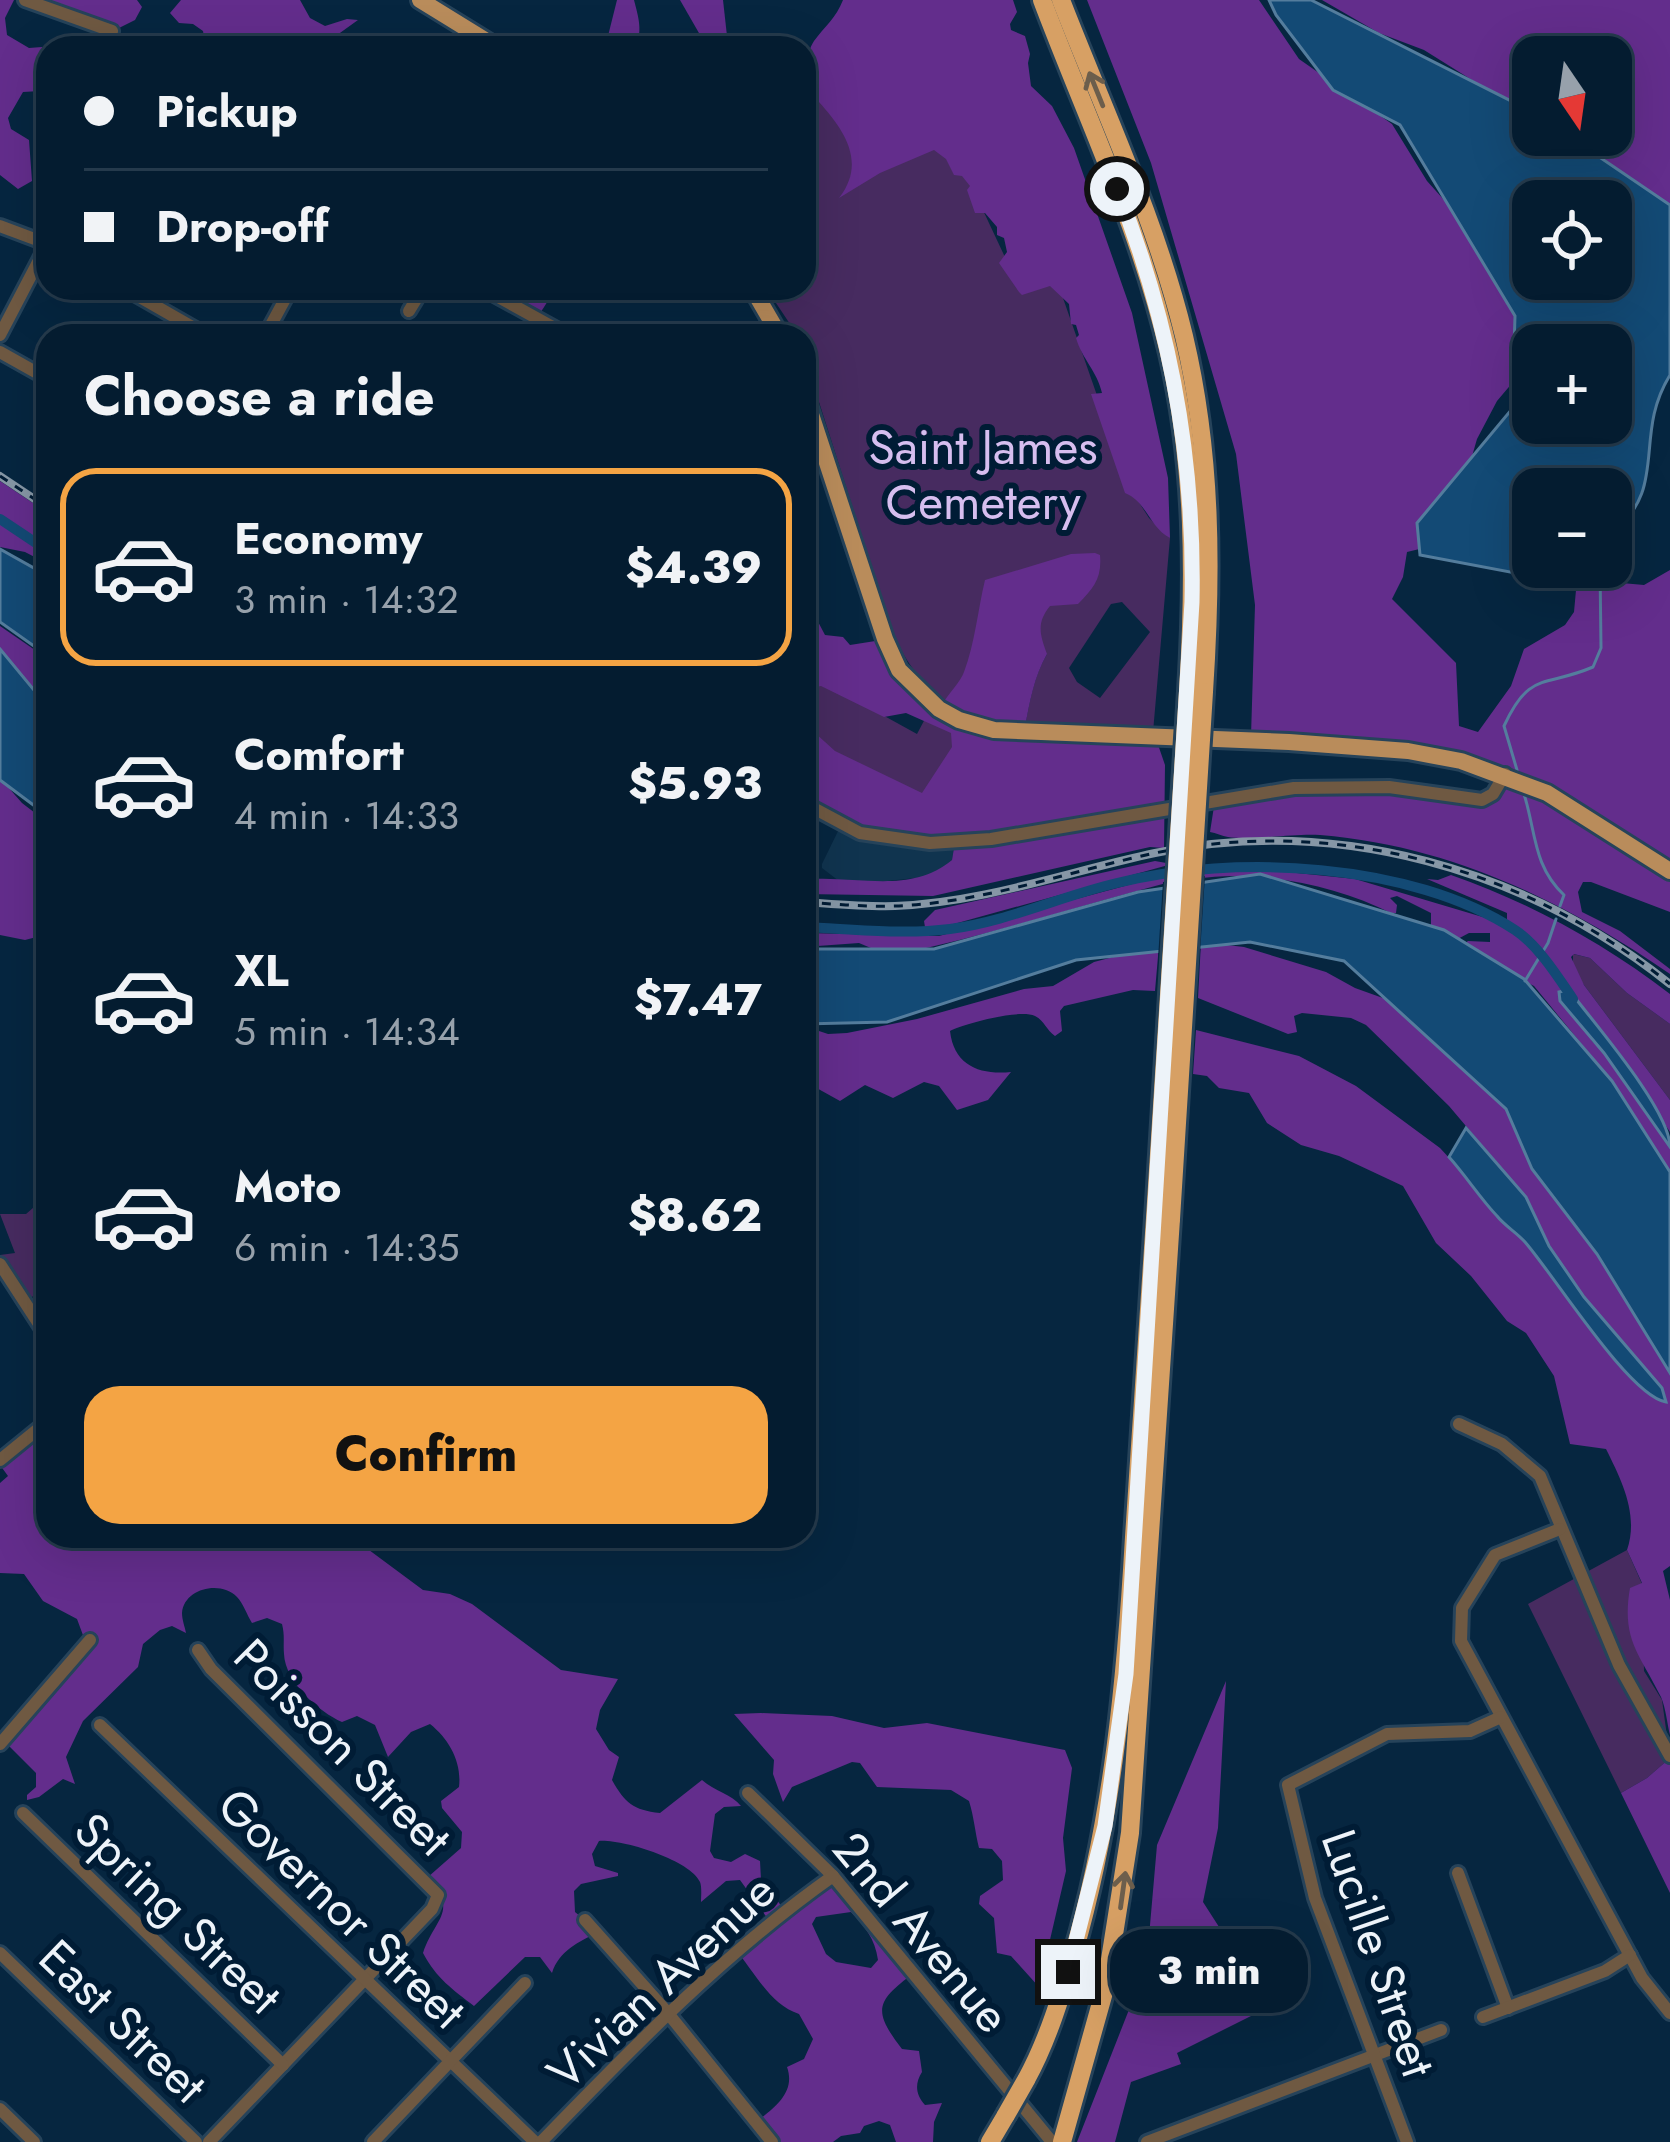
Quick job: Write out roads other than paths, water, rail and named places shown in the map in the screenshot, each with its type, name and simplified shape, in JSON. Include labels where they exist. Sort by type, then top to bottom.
[{"type":"highway","points":[[1042,0],[1138,244],[1173,372],[1192,523],[1196,691]]},
{"type":"highway","points":[[1061,0],[1156,242],[1191,369],[1210,520],[1163,1218],[1130,1833],[1106,1985],[1065,2134]]},
{"type":"highway","points":[[990,2142],[1049,2030],[1105,1826],[1127,1655],[1163,1218]]},
{"type":"main road","points":[[420,0],[478,36]]},
{"type":"main road","points":[[816,454],[892,658],[915,689],[959,720],[1018,732],[1408,751],[1505,774],[1582,813],[1670,871]]},
{"type":"street","points":[[25,0],[112,31]]},
{"type":"street","points":[[0,226],[36,240]]},
{"type":"street","points":[[0,335],[36,267]]},
{"type":"street","points":[[145,300],[187,324]]},
{"type":"street","points":[[410,311],[416,300]]},
{"type":"street","points":[[504,300],[547,324]]},
{"type":"street","points":[[0,352],[36,372]]},
{"type":"street","points":[[816,810],[878,838],[955,843],[1294,788],[1389,787],[1482,800],[1493,794],[1505,774]]},
{"type":"street","points":[[0,1264],[36,1320]]},
{"type":"street","points":[[1460,1424],[1502,1444],[1532,1467],[1552,1500],[1619,1665],[1670,1756]]},
{"type":"street","points":[[0,1460],[36,1431]]},
{"type":"street","points":[[1560,1529],[1495,1555],[1462,1608],[1461,1641],[1630,1955],[1653,1996],[1670,2014]]},
{"type":"street","points":[[0,1744],[91,1640]]},
{"type":"street","name":"Poisson Street","points":[[198,1650],[211,1669],[438,1895],[432,1909],[365,1980]]},
{"type":"street","name":"Lucille Street","points":[[1407,2142],[1315,1898],[1288,1785],[1387,1734],[1470,1731],[1501,1717]]},
{"type":"street","name":"Governor Street","points":[[100,1725],[538,2142]]},
{"type":"street","name":"2nd Avenue","points":[[748,1793],[832,1876],[1052,2142]]},
{"type":"street","name":"Spring Street","points":[[22,1814],[283,2065]]},
{"type":"street","points":[[1458,1873],[1508,2008]]},
{"type":"street","name":"Vivian Avenue","points":[[538,2142],[667,2012],[832,1876]]},
{"type":"street","points":[[584,1920],[667,2012],[772,2142]]},
{"type":"street","name":"East Street","points":[[0,1953],[196,2142]]},
{"type":"street","points":[[1483,2017],[1605,1971],[1630,1955]]},
{"type":"street","points":[[209,2142],[365,1980]]},
{"type":"street","points":[[373,2142],[525,1983]]},
{"type":"street","points":[[1147,2142],[1441,2030]]},
{"type":"street","points":[[0,2109],[34,2142]]},
{"type":"waterway","points":[[0,519],[36,543]]},
{"type":"waterway","points":[[1517,770],[1504,726],[1531,688],[1593,667],[1601,648],[1600,588]]},
{"type":"waterway","points":[[1524,794],[1541,860],[1564,895],[1560,906]]},
{"type":"waterway","points":[[816,928],[950,929],[1163,874],[1267,867],[1321,870],[1425,890],[1473,907],[1523,936],[1573,999]]},
{"type":"waterway","points":[[1525,981],[1556,919]]},
{"type":"railway","points":[[0,476],[36,500]]},
{"type":"railway","points":[[816,903],[928,904],[1155,853],[1223,843],[1292,841],[1360,847],[1427,861],[1492,882],[1614,944],[1670,984]]},
{"type":"park label","name":"Saint James Cemetery","points":[[983,474]]}]
